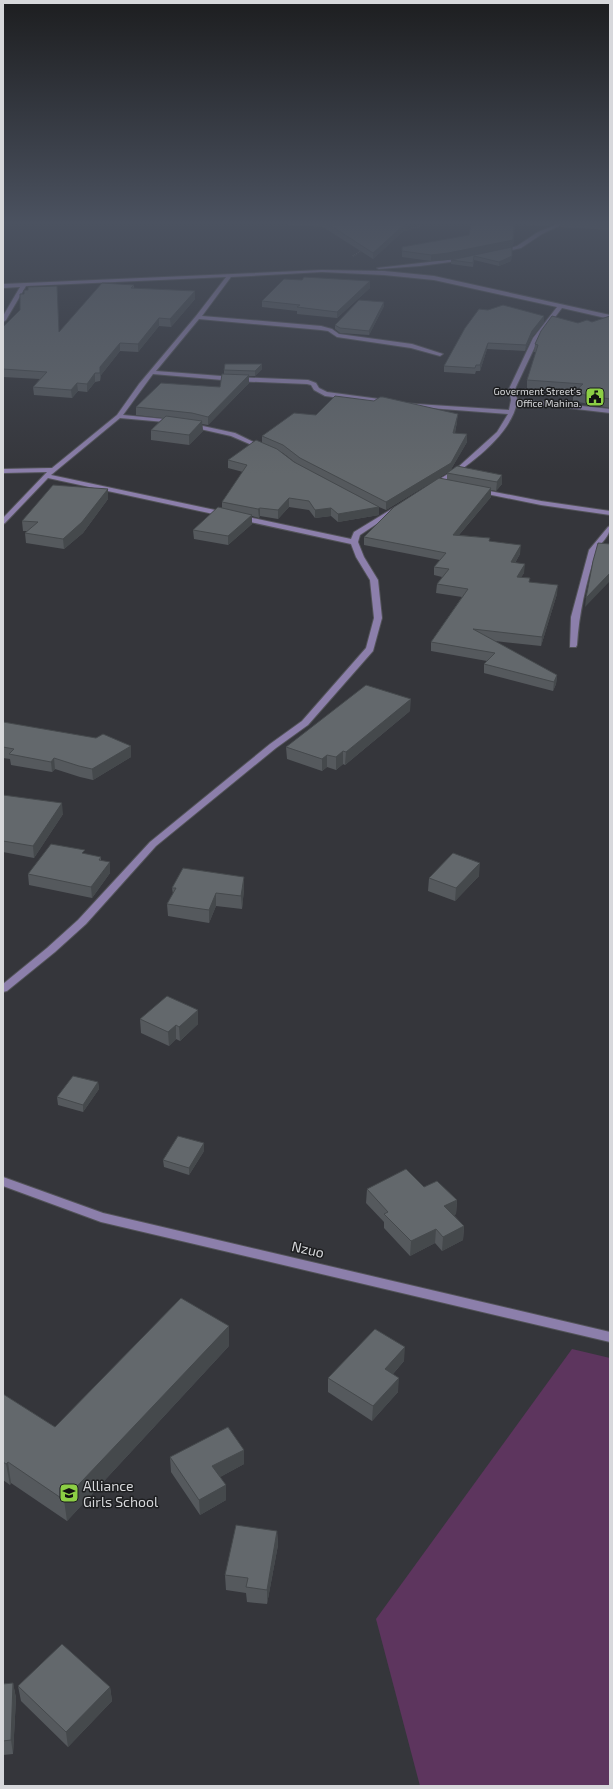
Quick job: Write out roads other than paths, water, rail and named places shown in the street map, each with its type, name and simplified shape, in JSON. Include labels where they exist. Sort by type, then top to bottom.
[{"type":"street","points":[[3,320],[11,307]]},
{"type":"street","points":[[3,522],[46,476],[119,416],[152,372],[205,307]]},
{"type":"street","points":[[423,491],[458,470],[499,433],[512,412],[514,400],[512,389],[536,338],[560,307]]},
{"type":"street","points":[[562,307],[610,318]]},
{"type":"street","points":[[198,317],[321,328],[330,330],[336,336],[412,346],[440,354]]},
{"type":"street","points":[[152,372],[211,378],[308,382],[314,384],[316,389],[325,394],[396,403],[512,412]]},
{"type":"street","points":[[514,400],[610,411]]},
{"type":"street","points":[[119,416],[181,424],[233,434],[269,451]]},
{"type":"street","points":[[3,471],[54,470]]},
{"type":"street","points":[[46,476],[354,542]]},
{"type":"street","points":[[436,483],[451,486]]},
{"type":"street","points":[[474,490],[541,503],[610,513]]},
{"type":"street","points":[[3,989],[51,950],[82,922],[126,876],[153,844],[273,746],[305,723],[370,649],[378,618],[374,580],[360,557],[354,542],[357,534],[383,513],[405,503]]},
{"type":"street","points":[[572,645],[575,617],[593,550],[610,528]]},
{"type":"street","name":"Nzuo","points":[[3,1181],[101,1218],[610,1337]]},
{"type":"place","name":"Goverment Street's Office Mahina.","points":[[595,397]]},
{"type":"place","name":"Alliance Girls School","points":[[69,1493]]}]
